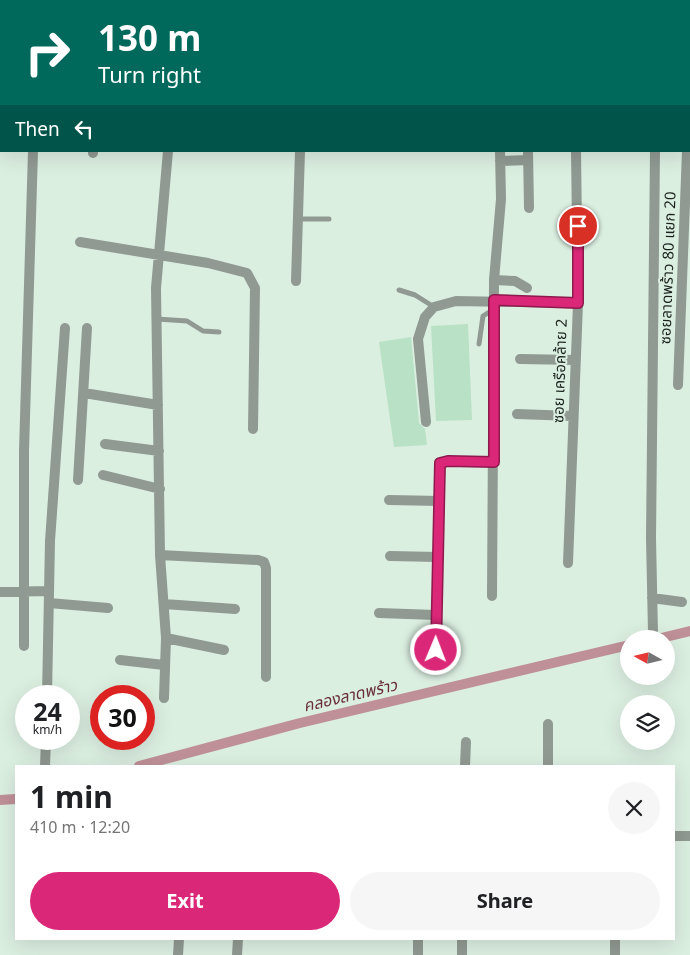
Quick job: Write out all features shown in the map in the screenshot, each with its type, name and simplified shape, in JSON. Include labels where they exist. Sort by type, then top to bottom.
[{"type":"street","points":[[24,646],[24,451],[33,152]]},
{"type":"street","points":[[164,698],[166,638],[160,555],[156,319],[158,256],[168,152]]},
{"type":"street","points":[[296,280],[300,152]]},
{"type":"street","name":"ซอย เครือคล้าย 2","points":[[568,563],[578,303],[576,152]]},
{"type":"street","points":[[653,630],[655,152]]},
{"type":"street","name":"ซอยลาดพร้าว 80 แยก 20","points":[[678,385],[687,152]]},
{"type":"street","points":[[492,596],[494,280],[501,199],[500,156],[528,155],[529,208]]},
{"type":"street","points":[[80,242],[208,263],[247,273],[255,288],[253,429]]},
{"type":"street","points":[[494,280],[515,281],[527,288]]},
{"type":"street","points":[[426,422],[418,339],[425,317],[434,307],[456,301],[494,305],[578,303]]},
{"type":"street","points":[[47,685],[50,541],[65,328]]},
{"type":"street","points":[[78,480],[87,328]]},
{"type":"street","points":[[520,359],[576,360]]},
{"type":"street","points":[[84,393],[158,405]]},
{"type":"street","points":[[517,414],[573,416]]},
{"type":"street","points":[[104,444],[159,451]]},
{"type":"street","points":[[436,650],[440,463],[448,461],[494,462]]},
{"type":"street","points":[[103,475],[160,489]]},
{"type":"street","points":[[389,500],[440,501]]},
{"type":"street","points":[[160,555],[264,562],[266,568],[266,677]]},
{"type":"street","points":[[390,556],[438,557]]},
{"type":"street","points":[[0,592],[49,591]]},
{"type":"street","points":[[652,598],[682,602]]},
{"type":"street","points":[[49,603],[108,608]]},
{"type":"street","points":[[164,604],[235,609]]},
{"type":"street","points":[[379,614],[436,615]]},
{"type":"street","points":[[166,638],[224,650]]},
{"type":"street","points":[[120,660],[164,665]]},
{"type":"street","points":[[548,724],[548,765]]},
{"type":"street","points":[[465,765],[466,742]]},
{"type":"street","points":[[45,765],[46,750]]},
{"type":"street","points":[[675,836],[690,836]]},
{"type":"street","points":[[178,955],[179,940]]},
{"type":"street","points":[[237,955],[238,940]]},
{"type":"street","points":[[418,940],[418,955]]},
{"type":"street","points":[[462,940],[462,955]]},
{"type":"street","points":[[615,940],[615,955]]},
{"type":"lane","points":[[298,219],[329,219]]},
{"type":"lane","points":[[399,290],[415,295],[434,307]]},
{"type":"lane","points":[[478,344],[483,316],[494,305]]},
{"type":"lane","points":[[156,319],[176,319],[187,322],[204,331],[218,332]]},
{"type":"building","points":[[468,324],[472,420],[436,421],[431,326]]},
{"type":"building","points":[[411,337],[419,423],[425,429],[427,445],[394,447],[379,342]]},
{"type":"waterway","name":"คลองลาดพร้าว","points":[[675,635],[690,631]]},
{"type":"waterway","name":"คลองลาดพร้าว","points":[[143,765],[300,723],[620,647]]},
{"type":"waterway","name":"คลองลาดพร้าว","points":[[0,800],[15,799]]},
{"type":"route","points":[[436,650],[440,501],[439,468],[440,463],[448,461],[494,462],[494,300],[578,303],[578,226]]}]
